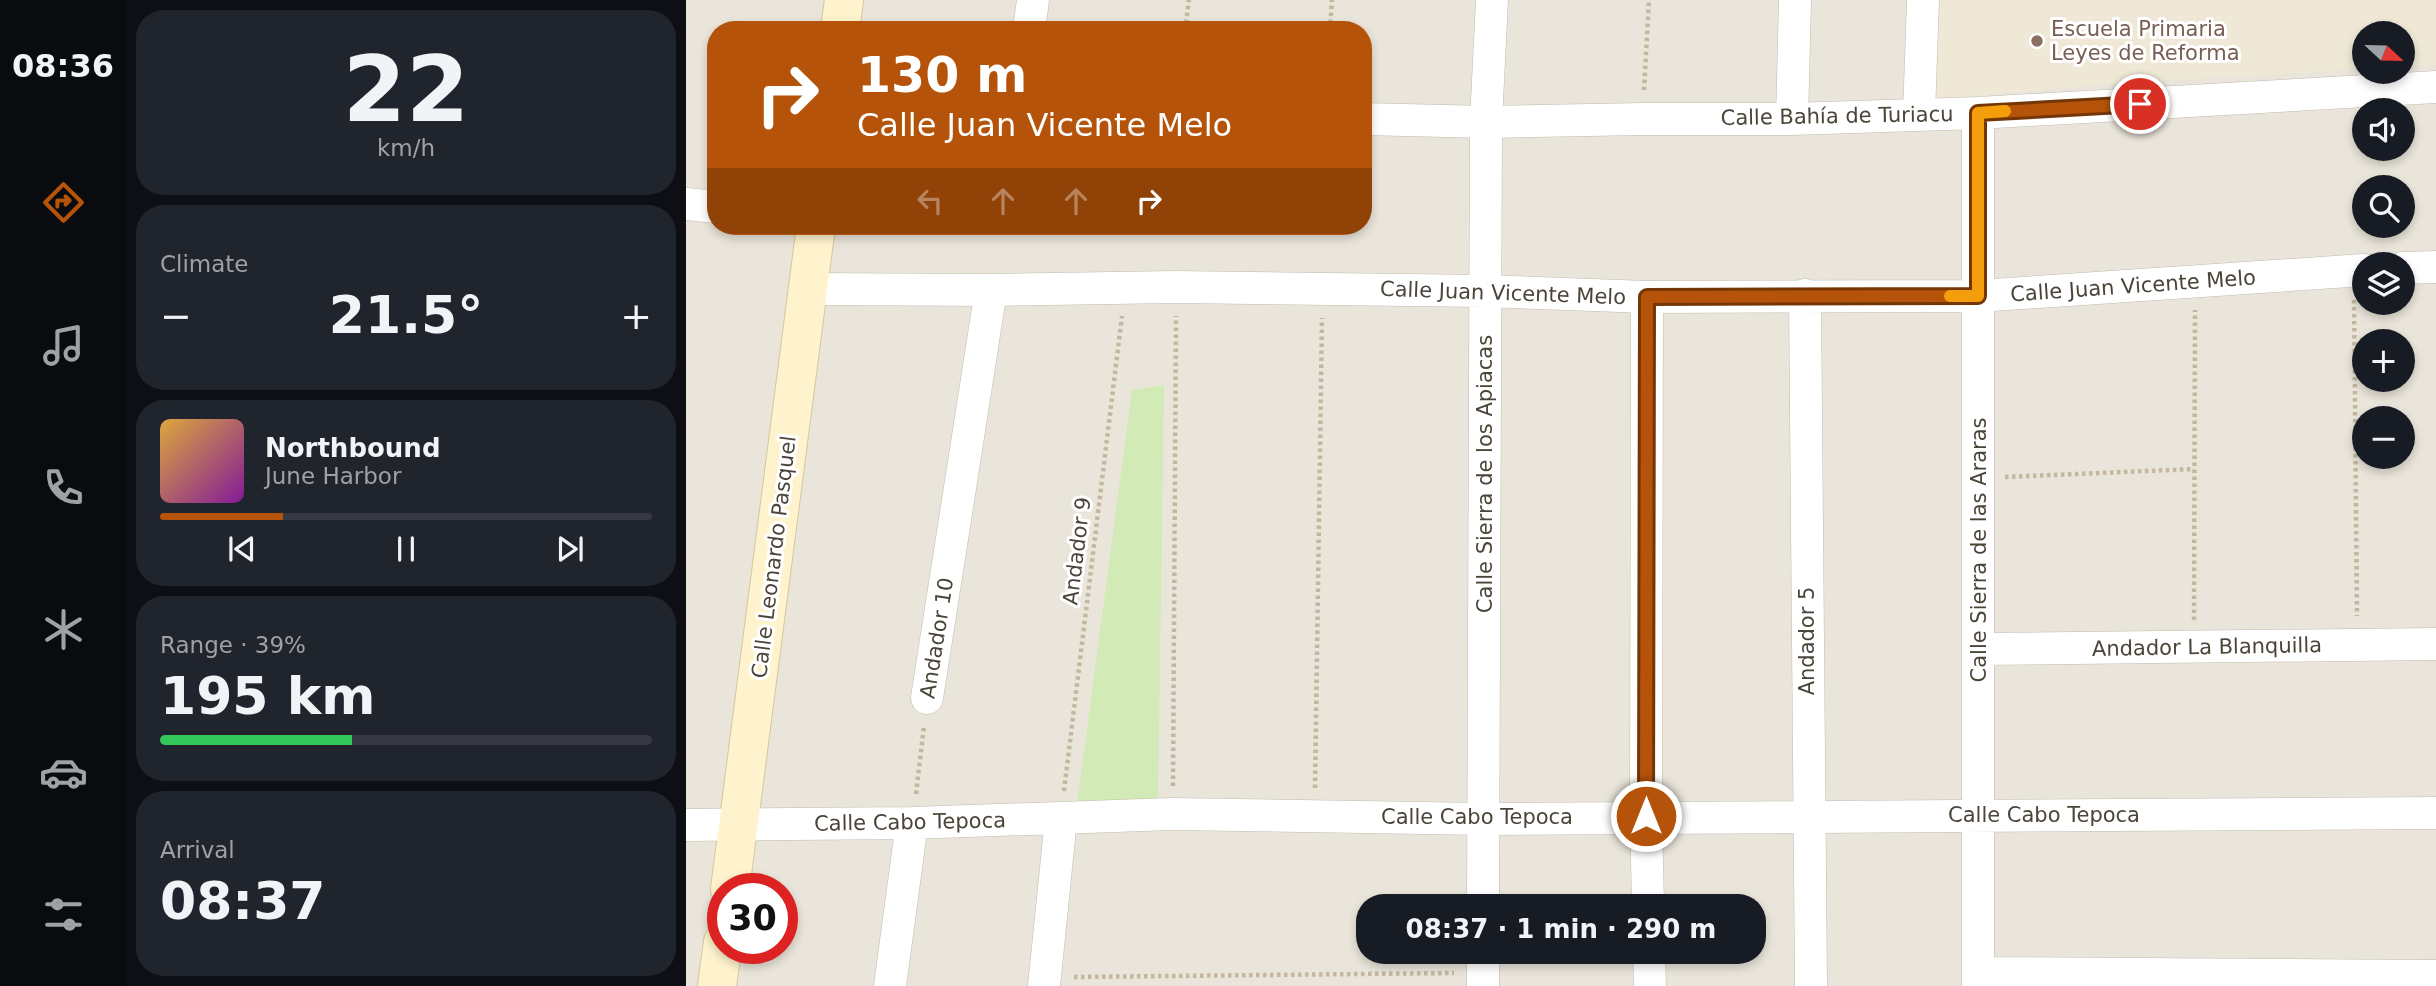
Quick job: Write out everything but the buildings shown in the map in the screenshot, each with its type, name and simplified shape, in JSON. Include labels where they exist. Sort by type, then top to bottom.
[{"type":"street","points":[[841,21],[844,0]]},
{"type":"street","points":[[1030,21],[1033,0]]},
{"type":"street","name":"Calle Sierra de los Apiacas","points":[[1483,894],[1486,122],[1492,0]]},
{"type":"street","points":[[1792,119],[1795,0]]},
{"type":"street","points":[[1919,115],[1923,0]]},
{"type":"street","name":"Calle Bahía de Turiacu","points":[[1372,120],[1486,122],[1792,119],[1978,113],[2436,87]]},
{"type":"street","name":"Calle Sierra de las Araras","points":[[1978,113],[1979,979]]},
{"type":"street","points":[[686,204],[707,206]]},
{"type":"street","name":"Calle Leonardo Pasquel","points":[[732,873],[815,235]]},
{"type":"street","points":[[2415,268],[2436,267]]},
{"type":"street","name":"Calle Juan Vicente Melo","points":[[809,289],[1176,287],[1486,291],[1647,297],[1978,296],[2352,271]]},
{"type":"street","name":"Andador 10","points":[[927,698],[991,290]]},
{"type":"street","name":"Andador 5","points":[[1805,295],[1811,986]]},
{"type":"street","points":[[1647,297],[1648,894]]},
{"type":"street","name":"Andador La Blanquilla","points":[[1978,649],[2436,644]]},
{"type":"street","name":"Calle Cabo Tepoca","points":[[686,825],[912,823],[1172,814],[1484,818],[2436,813]]},
{"type":"street","points":[[1045,982],[1061,819]]},
{"type":"street","points":[[890,986],[912,823]]},
{"type":"street","points":[[717,986],[720,964]]},
{"type":"street","points":[[1649,964],[1650,986]]},
{"type":"street","points":[[1979,979],[2436,976]]},
{"type":"path","points":[[1186,21],[1189,0]]},
{"type":"path","points":[[1331,21],[1332,0]]},
{"type":"path","points":[[1643,119],[1648,0]]},
{"type":"path","points":[[2193,647],[2195,282]]},
{"type":"path","name":"Andador 9","points":[[1061,819],[1125,287]]},
{"type":"path","points":[[1172,814],[1176,287]]},
{"type":"path","points":[[1314,817],[1322,288]]},
{"type":"path","points":[[2358,644],[2359,315]]},
{"type":"path","points":[[1979,478],[2193,469]]},
{"type":"path","name":"Andador 10","points":[[912,823],[927,698]]},
{"type":"path","points":[[1045,982],[1483,970]]},
{"type":"shaded area","points":[[686,0],[2436,0],[2436,986],[686,986]]},
{"type":"shaded area","points":[[1933,0],[2436,0],[2436,65],[2415,66],[2415,21],[2352,21],[2352,70],[2140,82],[1929,99]]},
{"type":"green space","points":[[1164,385],[1158,802],[1077,805],[1132,390]]},
{"type":"slow traffic","points":[[1950,296],[1978,296],[1978,113],[2005,111]]},
{"type":"place","name":"Escuela Primaria Leyes de Reforma","points":[[2037,41]]},
{"type":"route","points":[[1646,816],[1647,297],[1978,296],[1978,113],[2140,104]]}]
